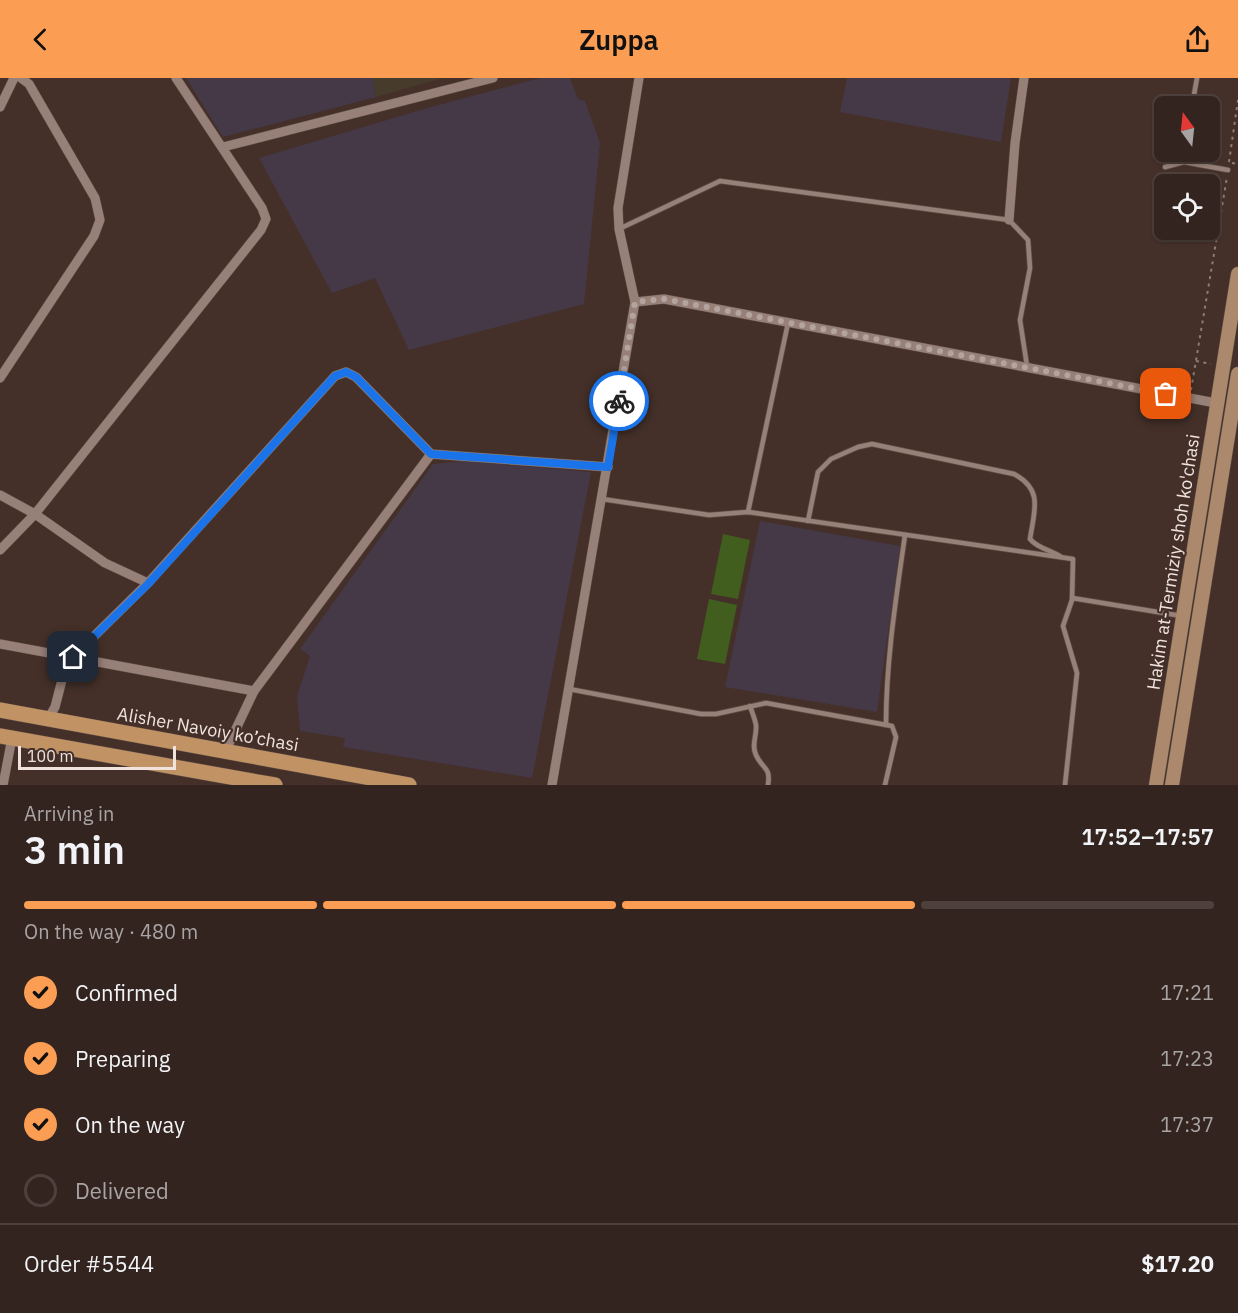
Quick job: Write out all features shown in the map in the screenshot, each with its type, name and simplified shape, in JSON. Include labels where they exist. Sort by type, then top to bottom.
[{"type":"main road","name":"Hakim at-Termiziy shoh ko'chasi","points":[[1156,785],[1238,274]]},
{"type":"main road","name":"Hakim at-Termiziy shoh ko'chasi","points":[[1172,785],[1238,374]]},
{"type":"main road","name":"Alisher Navoiy ko’chasi","points":[[0,710],[409,785]]},
{"type":"main road","points":[[6,737],[268,784]]},
{"type":"street","points":[[0,107],[14,78]]},
{"type":"street","points":[[0,378],[94,236],[100,220],[95,198],[29,84],[21,78]]},
{"type":"street","points":[[0,549],[35,514],[261,230],[266,219],[262,208],[176,78]]},
{"type":"street","points":[[223,147],[493,78]]},
{"type":"street","points":[[552,785],[635,302],[619,229],[618,208],[639,78]]},
{"type":"street","points":[[1009,220],[1014,143],[1024,78]]},
{"type":"street","points":[[635,302],[664,299],[1216,403]]},
{"type":"street","points":[[48,719],[55,708],[62,680],[73,657],[148,584],[335,376],[346,372],[356,377],[431,454],[608,467]]},
{"type":"street","points":[[225,752],[254,691],[431,454]]},
{"type":"street","points":[[0,495],[35,514],[105,563],[148,584]]},
{"type":"street","points":[[0,644],[254,691]]},
{"type":"street","points":[[3,785],[6,737]]},
{"type":"lane","points":[[1194,96],[1197,78]]},
{"type":"lane","points":[[1165,167],[1184,162],[1228,170]]},
{"type":"lane","points":[[619,229],[720,181],[1009,220],[1028,240],[1030,268],[1020,320],[1027,368]]},
{"type":"lane","points":[[748,512],[788,322]]},
{"type":"lane","points":[[808,521],[818,472],[825,463],[843,452],[872,444],[1014,474],[1026,480],[1032,487],[1034,497],[1030,539],[1034,544],[1063,558]]},
{"type":"lane","points":[[602,499],[709,515],[748,512],[1073,559],[1072,598],[1062,626],[1077,673],[1065,785]]},
{"type":"lane","points":[[886,725],[890,636],[905,535]]},
{"type":"lane","points":[[1072,598],[1184,616]]},
{"type":"lane","points":[[569,689],[701,714],[716,714],[766,703],[892,726],[896,737],[885,785]]},
{"type":"lane","points":[[750,706],[756,724],[754,749],[756,757],[770,775],[768,785]]},
{"type":"path","points":[[1190,398],[1238,100]]},
{"type":"path","points":[[1229,162],[1238,164]]},
{"type":"path","points":[[1196,361],[1222,367]]},
{"type":"shaded area","points":[[186,78],[373,78],[376,97],[223,137]]},
{"type":"shaded area","points":[[373,78],[443,78],[376,97]]},
{"type":"shaded area","points":[[540,78],[570,78],[578,99],[585,101],[600,143],[584,304],[409,350],[375,278],[332,293],[259,158],[431,107]]},
{"type":"shaded area","points":[[847,78],[1011,78],[1001,142],[840,112]]},
{"type":"shaded area","points":[[462,461],[591,472],[532,778],[343,747],[345,738],[300,731],[297,696],[310,656],[300,649],[433,464]]},
{"type":"shaded area","points":[[760,521],[900,546],[877,712],[725,687]]},
{"type":"green space","points":[[723,534],[750,540],[738,599],[711,594]]},
{"type":"green space","points":[[709,599],[737,605],[725,664],[697,659]]},
{"type":"way so far","points":[[619,401],[635,302],[664,299],[1166,394]]},
{"type":"route","points":[[73,657],[148,584],[335,376],[346,372],[356,377],[431,454],[608,467],[619,401]]}]
